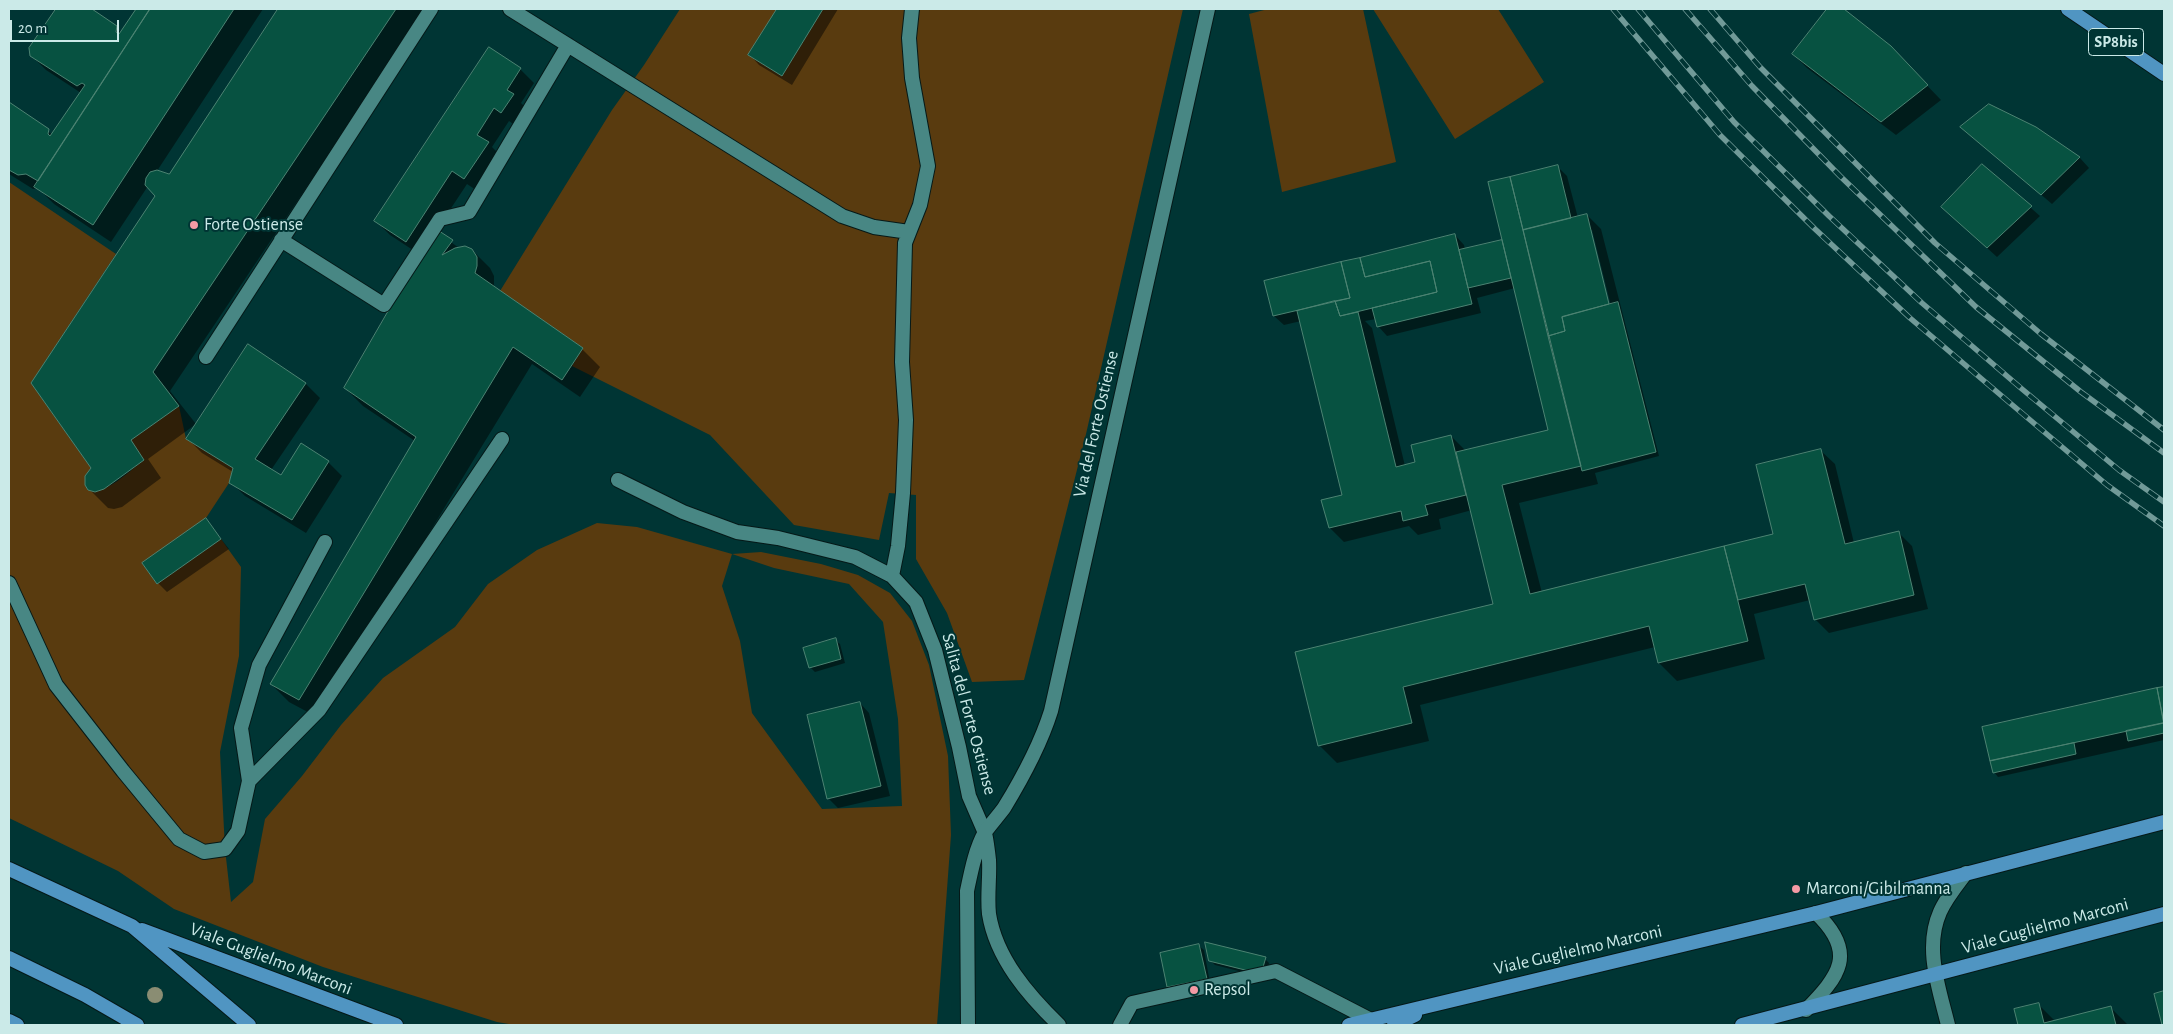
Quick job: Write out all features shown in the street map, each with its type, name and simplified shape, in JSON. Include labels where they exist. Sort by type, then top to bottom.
[{"type":"main road","name":"SP8bis","points":[[2068,9],[2164,74]]},
{"type":"main road","name":"Viale Guglielmo Marconi","points":[[1349,1025],[1816,914],[2164,822]]},
{"type":"main road","points":[[9,869],[132,926],[249,1025]]},
{"type":"main road","name":"Viale Guglielmo Marconi","points":[[1742,1025],[1806,1010],[2164,914]]},
{"type":"main road","name":"Viale Guglielmo Marconi","points":[[132,926],[396,1025]]},
{"type":"main road","points":[[9,958],[86,995],[137,1025]]},
{"type":"main road","points":[[1394,1025],[1441,1002]]},
{"type":"main road","points":[[9,1021],[17,1025]]},
{"type":"street","points":[[206,357],[431,9]]},
{"type":"street","points":[[510,9],[842,216],[874,227],[909,232]]},
{"type":"street","points":[[892,576],[898,546],[903,493],[906,420],[902,362],[905,243],[920,205],[928,166],[912,78],[909,38],[912,9]]},
{"type":"street","name":"Via del Forte Ostiense","points":[[985,833],[1018,784],[1044,734],[1208,9]]},
{"type":"street","points":[[281,240],[384,305],[440,219],[469,212],[568,44]]},
{"type":"street","points":[[248,781],[319,710],[502,439]]},
{"type":"street","name":"Salita del Forte Ostiense","points":[[618,480],[683,512],[737,532],[778,538],[855,557],[892,576],[916,602],[934,650],[960,747],[969,796],[985,833],[989,860],[990,915],[996,941],[1022,984],[1059,1025]]},
{"type":"street","points":[[9,583],[56,685],[179,839],[204,852],[225,849],[238,831],[248,781],[241,728],[259,665],[325,542]]},
{"type":"street","points":[[968,1025],[967,891],[974,861],[985,833]]},
{"type":"street","points":[[1948,1025],[1936,974],[1932,944],[1936,922],[1941,909],[1966,873]]},
{"type":"street","points":[[1806,1010],[1829,986],[1834,979],[1839,965],[1836,938],[1827,924],[1816,914]]},
{"type":"street","points":[[1120,1025],[1132,1003],[1276,971],[1371,1020]]},
{"type":"shaded area","points":[[680,9],[777,9],[748,55],[782,76],[823,9],[1183,9],[1086,434],[1024,680],[972,682],[947,613],[916,559],[916,495],[889,493],[879,540],[794,525],[710,435],[572,366],[583,348],[500,291],[612,110]]},
{"type":"shaded area","points":[[1268,9],[1363,9],[1396,162],[1282,192],[1249,14]]},
{"type":"shaded area","points":[[1373,9],[1498,9],[1544,82],[1455,139]]},
{"type":"shaded area","points":[[9,182],[116,254],[31,383],[91,468],[85,476],[85,485],[88,490],[95,491],[110,486],[144,460],[131,440],[179,406],[186,439],[233,468],[229,483],[206,518],[142,563],[157,584],[221,539],[241,567],[239,656],[220,752],[225,849],[231,902],[253,882],[265,819],[302,776],[341,725],[383,678],[455,627],[488,584],[537,550],[597,523],[637,527],[732,554],[761,552],[821,564],[858,575],[890,593],[912,621],[929,665],[948,756],[951,835],[937,1025],[515,1025],[497,1022],[323,967],[174,909],[118,871],[9,818]],"holes":[[[732,554],[774,568],[849,584],[883,622],[898,719],[902,806],[822,809],[752,713],[740,641],[722,586]]]},
{"type":"building","points":[[56,9],[92,9],[117,26],[116,32],[119,34],[136,9],[150,9],[38,181],[26,174],[18,175],[9,170],[9,102],[49,129],[48,134],[50,136],[85,85],[82,83],[77,86],[30,56],[29,48]]},
{"type":"building","points":[[150,9],[234,9],[93,225],[34,187]]},
{"type":"building","name":"Forte Ostiense","points":[[278,9],[396,9],[153,372],[179,406],[131,440],[144,460],[104,489],[95,492],[88,490],[85,485],[85,476],[91,468],[31,383],[155,196],[145,185],[146,178],[150,172],[157,170],[169,174]]},
{"type":"building","points":[[777,9],[823,9],[782,76],[748,55]]},
{"type":"building","points":[[1827,9],[1844,9],[1891,46],[1928,85],[1881,122],[1792,54]]},
{"type":"building","points":[[489,47],[521,68],[507,90],[514,94],[501,113],[494,108],[477,135],[489,142],[464,179],[452,171],[406,242],[374,221]]},
{"type":"building","points":[[1989,104],[2036,127],[2080,157],[2041,195],[1960,127]]},
{"type":"building","points":[[1982,164],[2032,206],[1987,248],[1941,207]]},
{"type":"building","points":[[1558,165],[1571,218],[1523,230],[1510,177]]},
{"type":"building","points":[[1510,177],[1581,466],[1502,485],[1530,594],[1724,546],[1748,641],[1658,663],[1649,626],[1403,687],[1412,723],[1318,746],[1295,652],[1493,604],[1456,452],[1548,430],[1488,182]]},
{"type":"building","points":[[1587,214],[1609,304],[1562,317],[1565,331],[1548,336],[1523,230]]},
{"type":"building","points":[[436,229],[453,240],[442,255],[455,248],[465,246],[472,249],[477,257],[475,273],[583,348],[562,380],[513,347],[299,700],[270,684],[416,437],[344,388]]},
{"type":"building","points":[[1455,234],[1472,304],[1377,327],[1372,308],[1437,292],[1430,261],[1365,277],[1360,258]]},
{"type":"building","points":[[1502,240],[1511,278],[1468,288],[1459,250]]},
{"type":"building","points":[[1360,258],[1365,277],[1430,261],[1437,292],[1340,316],[1335,301],[1350,298],[1341,262]]},
{"type":"building","points":[[1341,262],[1350,298],[1273,316],[1264,281]]},
{"type":"building","points":[[1335,301],[1340,316],[1358,312],[1396,467],[1415,462],[1411,445],[1451,435],[1466,495],[1425,505],[1428,515],[1403,521],[1401,511],[1329,528],[1321,500],[1342,495],[1297,311]]},
{"type":"building","points":[[1618,302],[1656,452],[1582,471],[1548,336],[1565,331],[1562,317]]},
{"type":"building","points":[[248,344],[306,383],[255,459],[281,475],[301,443],[329,461],[292,520],[229,483],[233,468],[186,439]]},
{"type":"building","points":[[1821,449],[1845,544],[1899,531],[1914,595],[1814,620],[1805,584],[1738,600],[1724,546],[1773,534],[1756,465]]},
{"type":"building","points":[[206,518],[221,539],[157,584],[142,563]]},
{"type":"building","points":[[836,638],[841,659],[809,668],[803,648]]},
{"type":"building","points":[[2164,687],[2164,725],[2157,688]]},
{"type":"building","points":[[2157,688],[2164,723],[1990,761],[1982,727]]},
{"type":"building","points":[[860,702],[881,786],[827,799],[807,715]]},
{"type":"building","points":[[2164,723],[2164,733],[2128,741],[2126,731]]},
{"type":"building","points":[[2074,743],[2076,754],[1993,773],[1990,761]]},
{"type":"building","points":[[1205,942],[1266,957],[1261,974],[1209,961]]},
{"type":"building","points":[[1199,944],[1207,979],[1167,987],[1160,953]]},
{"type":"building","points":[[2164,991],[2164,1025],[2162,1025],[2154,994]]},
{"type":"building","points":[[2039,1003],[2044,1023],[2111,1006],[2116,1025],[2018,1025],[2014,1009]]},
{"type":"railway","points":[[1613,9],[1720,135],[1815,229],[1910,318],[2107,485],[2164,526]]},
{"type":"railway","points":[[1638,9],[1734,122],[1829,216],[1922,303],[2022,389],[2119,470],[2164,502]]},
{"type":"railway","points":[[1685,9],[1752,86],[1840,176],[1976,307],[2081,392],[2164,453]]},
{"type":"railway","points":[[1710,9],[1760,67],[1935,243],[2041,334],[2164,430]]},
{"type":"place","name":"Forte Ostiense","points":[[194,225]]},
{"type":"place","name":"Marconi/Gibilmanna","points":[[1796,889]]},
{"type":"place","name":"Repsol","points":[[1194,990]]}]
